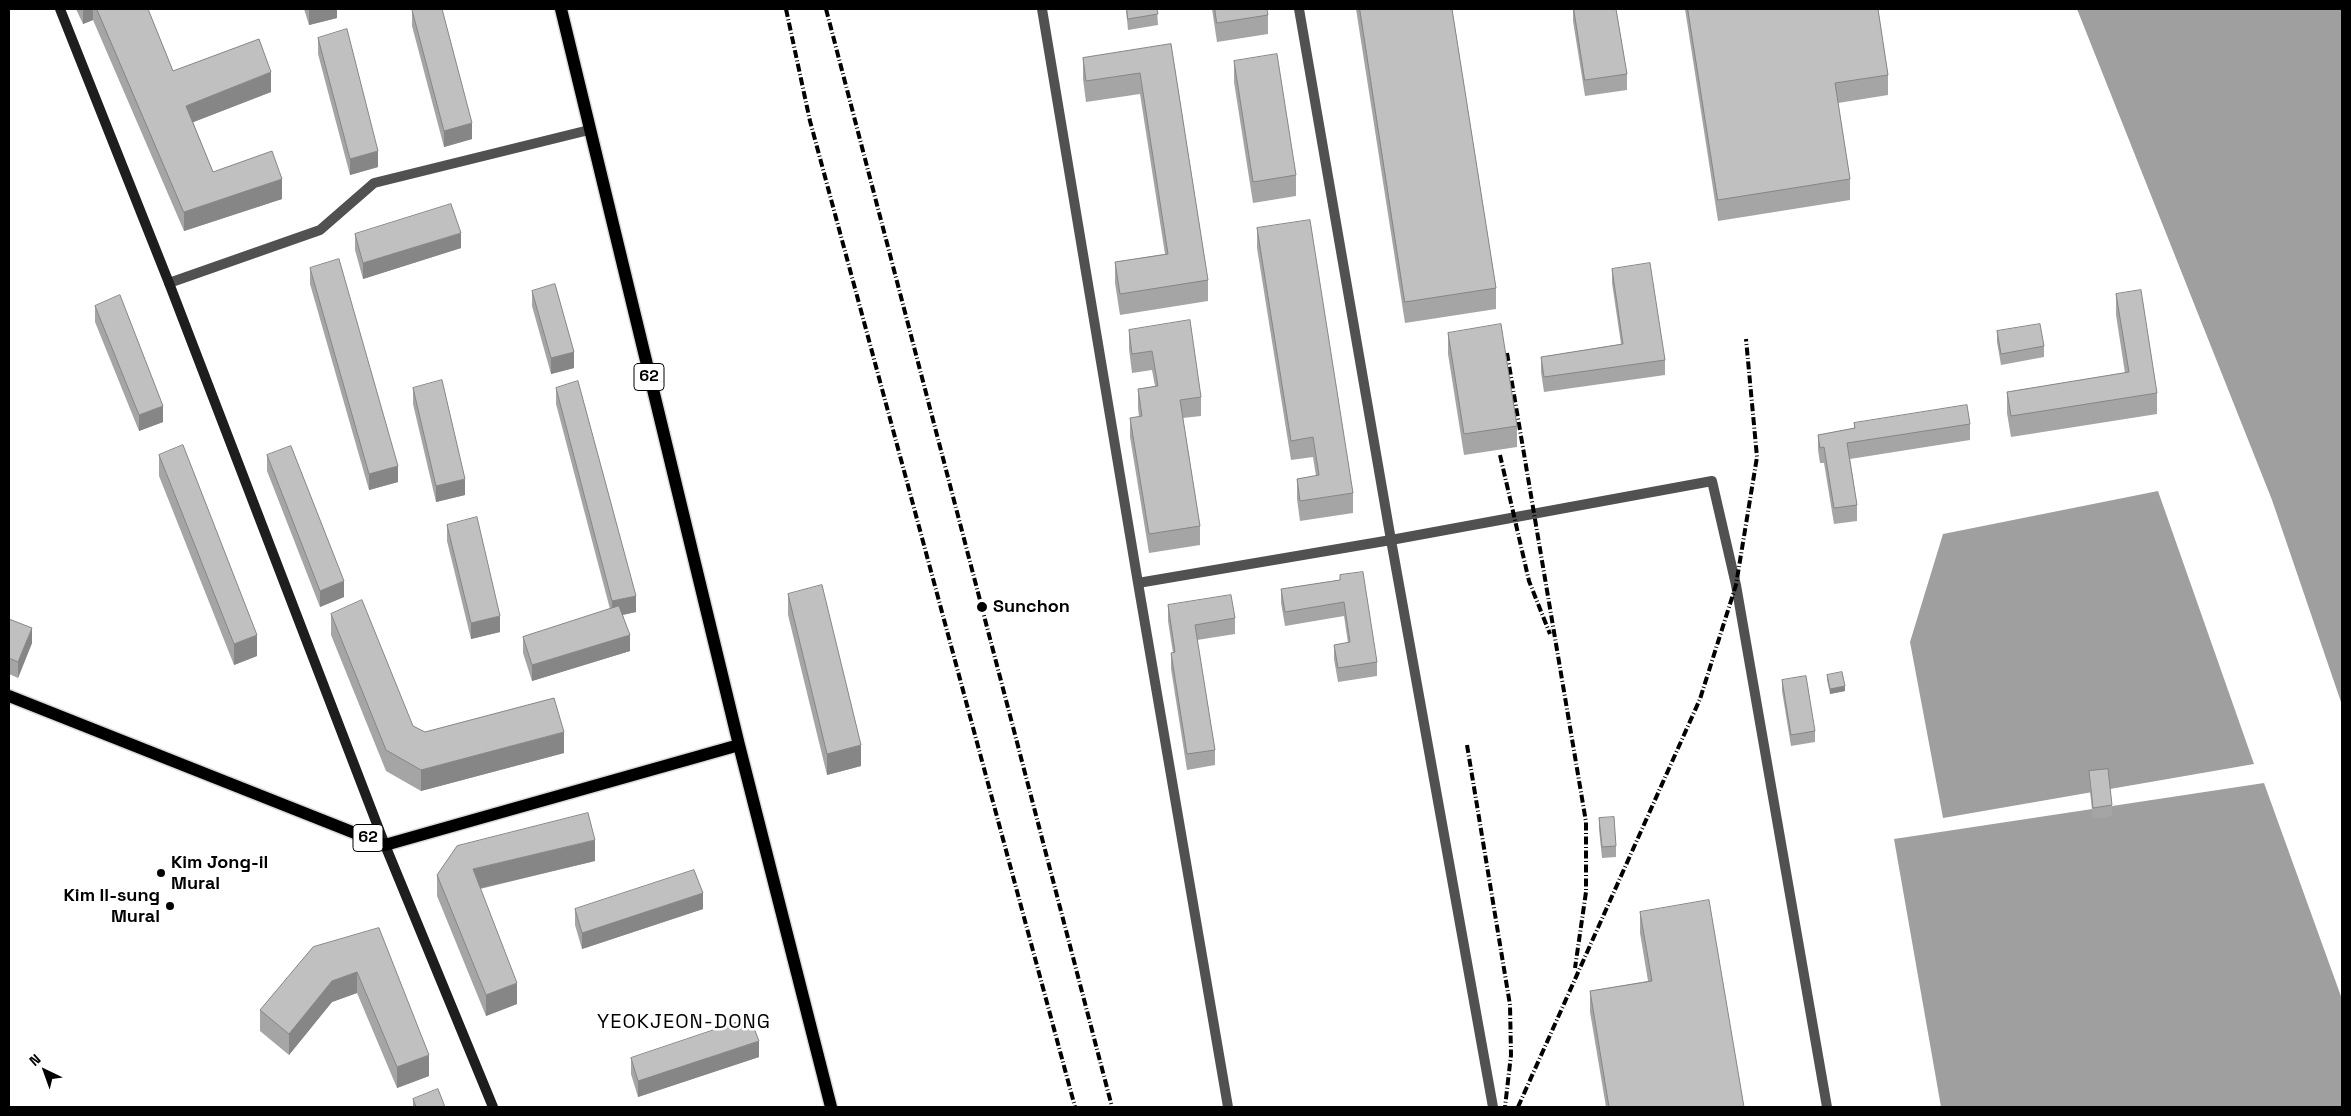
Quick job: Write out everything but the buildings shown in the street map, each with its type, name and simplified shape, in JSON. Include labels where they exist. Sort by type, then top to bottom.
[{"type":"main road","points":[[60,9],[169,283],[385,845],[493,1107]]},
{"type":"main road","name":"62","points":[[9,696],[385,845],[739,746],[561,9]]},
{"type":"main road","points":[[739,746],[830,1107]]},
{"type":"street","points":[[1042,9],[1228,1107]]},
{"type":"street","points":[[1299,9],[1391,540],[1493,1107]]},
{"type":"street","points":[[169,283],[320,230],[374,183],[589,130]]},
{"type":"street","points":[[1138,583],[1391,540],[1712,481],[1736,585],[1827,1107]]},
{"type":"shaded area","points":[[2077,9],[2342,9],[2342,705],[2272,500]]},
{"type":"shaded area","points":[[2158,491],[2254,764],[1943,818],[1910,642],[1943,534]]},
{"type":"shaded area","points":[[2264,783],[2342,999],[2342,1107],[1941,1107],[1894,839]]},
{"type":"railway","points":[[786,9],[810,121],[1075,1107]]},
{"type":"railway","points":[[826,9],[1112,1107]]},
{"type":"railway","points":[[1518,1107],[1700,699],[1736,585],[1757,457],[1746,339]]},
{"type":"railway","points":[[1507,353],[1586,822],[1586,892],[1575,968]]},
{"type":"railway","points":[[1500,455],[1529,581],[1550,634]]},
{"type":"railway","points":[[1467,745],[1510,1005],[1511,1055],[1505,1107]]},
{"type":"place","name":"Sunchon","points":[[982,607]]},
{"type":"place","name":"Kim Jong-il Mural","points":[[161,873]]},
{"type":"place","name":"Kim Il-sung Mural","points":[[170,906]]},
{"type":"district","name":"YEOKJEON-DONG","points":[[684,1023]]}]
